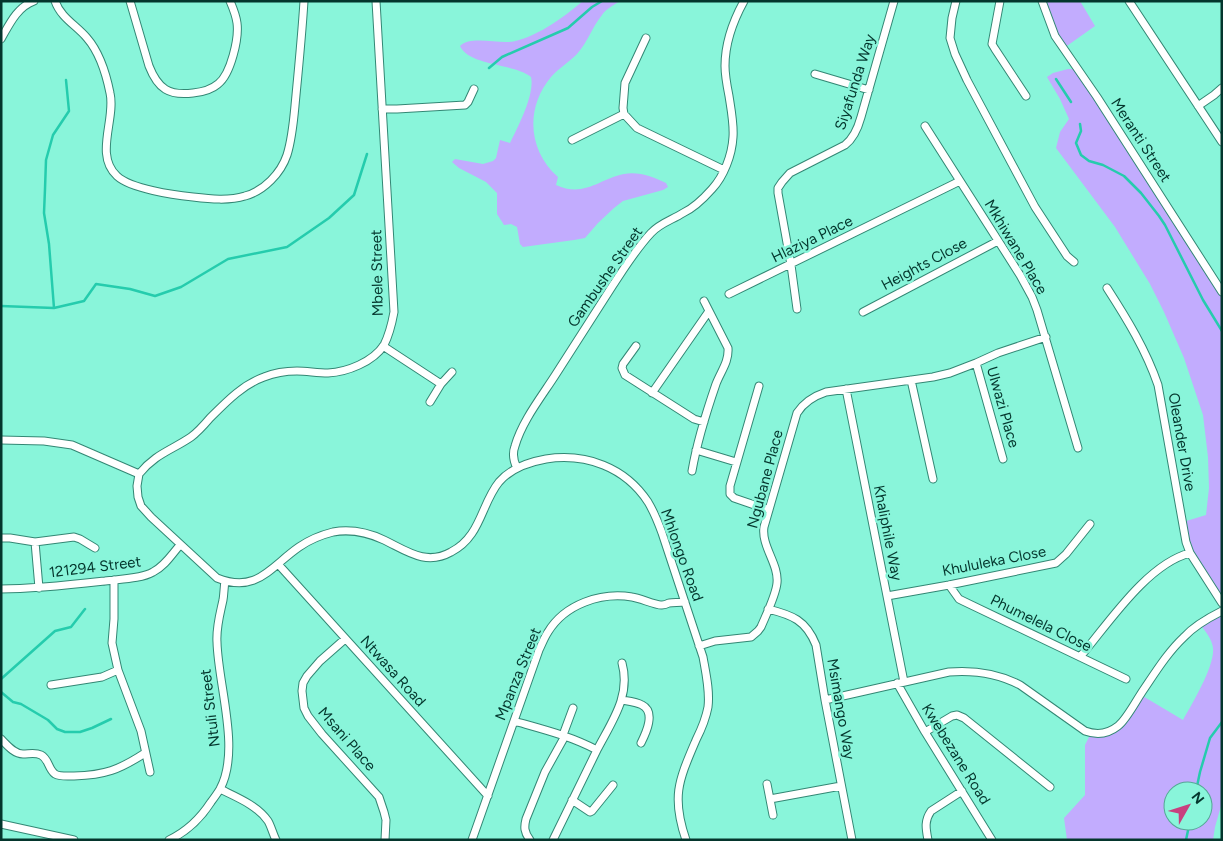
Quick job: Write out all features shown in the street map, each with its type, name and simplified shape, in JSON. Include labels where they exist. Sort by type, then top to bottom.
[{"type":"street","points":[[1,40],[17,14],[34,1]]},
{"type":"street","points":[[55,1],[62,15],[81,31],[100,58],[112,103],[106,148],[107,156],[117,176],[126,182],[173,195],[206,199],[246,196],[271,180],[280,169],[286,155],[293,122],[304,1]]},
{"type":"street","points":[[130,1],[149,66],[157,82],[171,92],[180,94],[204,92],[212,89],[220,83],[226,74],[237,39],[237,24],[230,1]]},
{"type":"street","name":"Mbele Street","points":[[376,1],[394,312],[391,327],[383,346]]},
{"type":"street","name":"Gambushe Street","points":[[517,468],[513,453],[523,428],[634,254],[658,227],[702,200],[712,189],[724,170],[730,154],[733,137],[733,123],[726,78],[726,55],[736,16],[744,1]]},
{"type":"street","name":"Siyafunda Way","points":[[797,309],[791,264],[778,199],[778,188],[790,173],[850,141],[859,126],[894,1]]},
{"type":"street","points":[[956,1],[950,38],[955,54],[1035,207],[1067,256],[1074,262]]},
{"type":"street","points":[[1000,1],[992,44],[1026,96]]},
{"type":"street","name":"Meranti Street","points":[[1042,1],[1055,36],[1079,70],[1222,292]]},
{"type":"street","points":[[1129,1],[1222,142]]},
{"type":"street","points":[[646,38],[625,83],[622,108],[624,114],[637,128],[724,170]]},
{"type":"street","points":[[815,74],[869,90]]},
{"type":"street","points":[[1198,106],[1222,88]]},
{"type":"street","points":[[382,109],[465,105],[474,89]]},
{"type":"street","points":[[572,140],[624,114]]},
{"type":"street","name":"Mkhiwane Place","points":[[925,126],[1030,292],[1046,337],[1078,448]]},
{"type":"street","name":"Hlaziya Place","points":[[729,294],[960,181]]},
{"type":"street","name":"Heights Close","points":[[863,312],[998,241]]},
{"type":"street","name":"Oleander Drive","points":[[1106,288],[1134,330],[1149,360],[1158,385],[1183,522],[1183,533],[1190,553],[1222,603]]},
{"type":"street","points":[[692,471],[704,422],[717,382],[729,355],[728,348],[704,302]]},
{"type":"street","points":[[652,393],[709,311]]},
{"type":"street","name":"Ngubane Place","points":[[699,646],[751,637],[758,631],[768,609],[777,583],[776,572],[763,532],[797,413],[806,402],[816,395],[826,392],[950,373],[998,353],[1046,337]]},
{"type":"street","points":[[225,581],[217,578],[180,545],[141,506],[137,486],[139,474],[148,464],[160,454],[192,436],[228,400],[248,384],[263,377],[287,372],[326,373],[351,368],[372,357],[383,346],[442,384]]},
{"type":"street","points":[[636,346],[622,368],[630,379],[694,419],[704,422]]},
{"type":"street","name":"Ulwazi Place","points":[[976,363],[1003,459]]},
{"type":"street","points":[[430,402],[452,372]]},
{"type":"street","points":[[911,380],[934,479]]},
{"type":"street","points":[[759,386],[736,462],[730,494],[734,498],[769,510]]},
{"type":"street","name":"Khaliphile Way","points":[[846,389],[887,596],[900,682]]},
{"type":"street","points":[[1,440],[44,441],[72,445],[139,474]]},
{"type":"street","points":[[696,450],[736,462]]},
{"type":"street","name":"Mhlongo Road","points":[[225,581],[241,583],[254,580],[266,574],[298,547],[313,539],[334,532],[349,531],[376,536],[415,556],[425,558],[437,557],[450,553],[462,546],[472,534],[499,482],[517,468],[529,463],[556,458],[571,458],[589,460],[614,471],[630,482],[641,493],[656,518],[699,646],[706,675],[708,706],[700,733],[679,783],[677,795],[682,828],[686,840]]},
{"type":"street","name":"Khululeka Close","points":[[887,596],[1056,563],[1066,554],[1090,524]]},
{"type":"street","points":[[1,538],[34,542],[74,537],[95,548]]},
{"type":"street","points":[[34,542],[39,588]]},
{"type":"street","name":"121294 Street","points":[[1,589],[39,588],[114,580],[148,574],[156,571],[164,564],[180,545]]},
{"type":"street","points":[[1080,657],[1134,592],[1159,568],[1180,555],[1190,553]]},
{"type":"street","name":"Ntwasa Road","points":[[278,564],[488,796]]},
{"type":"street","points":[[114,580],[112,644],[118,670],[141,732],[150,772]]},
{"type":"street","name":"Ntuli Street","points":[[170,840],[200,819],[220,789],[228,766],[229,748],[216,640],[225,581]]},
{"type":"street","name":"Phumelela Close","points":[[949,585],[963,601],[1126,679]]},
{"type":"street","name":"Mpanza Street","points":[[472,840],[544,639],[555,623],[567,612],[584,602],[606,596],[632,596],[661,606],[684,602]]},
{"type":"street","name":"Msimango Way","points":[[768,609],[788,614],[803,624],[816,645],[852,840]]},
{"type":"street","points":[[825,700],[949,672],[975,672],[997,675],[1020,685],[1085,730],[1091,733],[1101,733],[1109,731],[1120,724],[1183,637],[1222,611]]},
{"type":"street","name":"Msani Place","points":[[345,639],[320,661],[307,676],[303,683],[302,691],[304,708],[322,734],[379,798],[386,820],[385,840]]},
{"type":"street","points":[[553,840],[622,700],[625,679],[622,663]]},
{"type":"street","points":[[51,685],[102,676],[118,670]]},
{"type":"street","name":"Kwebezane Road","points":[[900,682],[925,732],[992,840]]},
{"type":"street","points":[[622,700],[642,705],[648,712],[650,718],[641,743]]},
{"type":"street","points":[[530,840],[524,830],[526,818],[545,772],[564,736],[573,708]]},
{"type":"street","points":[[925,732],[952,716],[957,715],[964,718],[1050,787]]},
{"type":"street","points":[[514,721],[587,744],[597,750]]},
{"type":"street","points":[[1,739],[17,753],[33,753],[44,757],[55,774],[63,776],[91,776],[108,772],[127,765],[146,753]]},
{"type":"street","points":[[767,784],[772,814]]},
{"type":"street","points":[[572,800],[592,812],[613,785]]},
{"type":"street","points":[[770,799],[842,786]]},
{"type":"street","points":[[220,789],[260,812],[269,822],[276,840]]},
{"type":"street","points":[[928,840],[926,823],[931,811],[962,791]]},
{"type":"street","points":[[1,824],[74,840]]},
{"type":"shaded area","points":[[583,1],[620,1],[604,13],[595,24],[581,49],[551,77],[543,89],[534,115],[536,142],[541,155],[548,167],[558,177],[556,185],[566,188],[583,189],[615,176],[629,173],[651,177],[666,183],[668,187],[623,201],[598,223],[585,238],[523,247],[520,244],[517,227],[511,224],[504,225],[497,214],[497,193],[486,182],[459,168],[452,162],[455,159],[483,164],[493,161],[496,158],[500,140],[510,143],[531,92],[531,77],[523,72],[472,57],[460,46],[470,41],[509,42],[528,37],[558,20]]},
{"type":"shaded area","points":[[1042,1],[1080,1],[1095,26],[1064,48]]},
{"type":"shaded area","points":[[1068,69],[1079,69],[1222,292],[1222,602],[1190,553],[1183,522],[1206,515],[1209,488],[1208,457],[1203,415],[1184,358],[1150,284],[1115,227],[1056,148],[1060,132],[1069,119],[1047,77],[1053,73]]},
{"type":"shaded area","points":[[1222,612],[1222,806],[1213,840],[1067,840],[1064,818],[1085,795],[1085,745],[1091,733],[1116,728],[1141,695],[1183,720],[1202,685],[1213,656],[1213,648],[1208,635],[1200,624]]},
{"type":"waterway","points":[[489,68],[502,57],[568,28],[592,7],[602,1]]},
{"type":"waterway","points":[[1056,79],[1071,102]]},
{"type":"waterway","points":[[54,308],[49,244],[44,213],[46,160],[53,135],[69,111],[66,80]]},
{"type":"waterway","points":[[1080,124],[1081,131],[1076,143],[1081,155],[1089,161],[1103,165],[1124,176],[1141,193],[1165,225],[1203,300],[1222,331]]},
{"type":"waterway","points":[[1,306],[54,308],[84,301],[96,284],[130,289],[155,296],[181,287],[228,259],[287,247],[329,218],[354,195],[367,154]]},
{"type":"waterway","points":[[1,679],[55,631],[71,627],[85,609]]},
{"type":"waterway","points":[[1,692],[13,702],[21,704],[48,720],[57,729],[65,732],[80,732],[111,719]]},
{"type":"waterway","points":[[1198,781],[1210,738],[1222,722]]},
{"type":"waterway","points":[[1186,840],[1188,831]]}]
